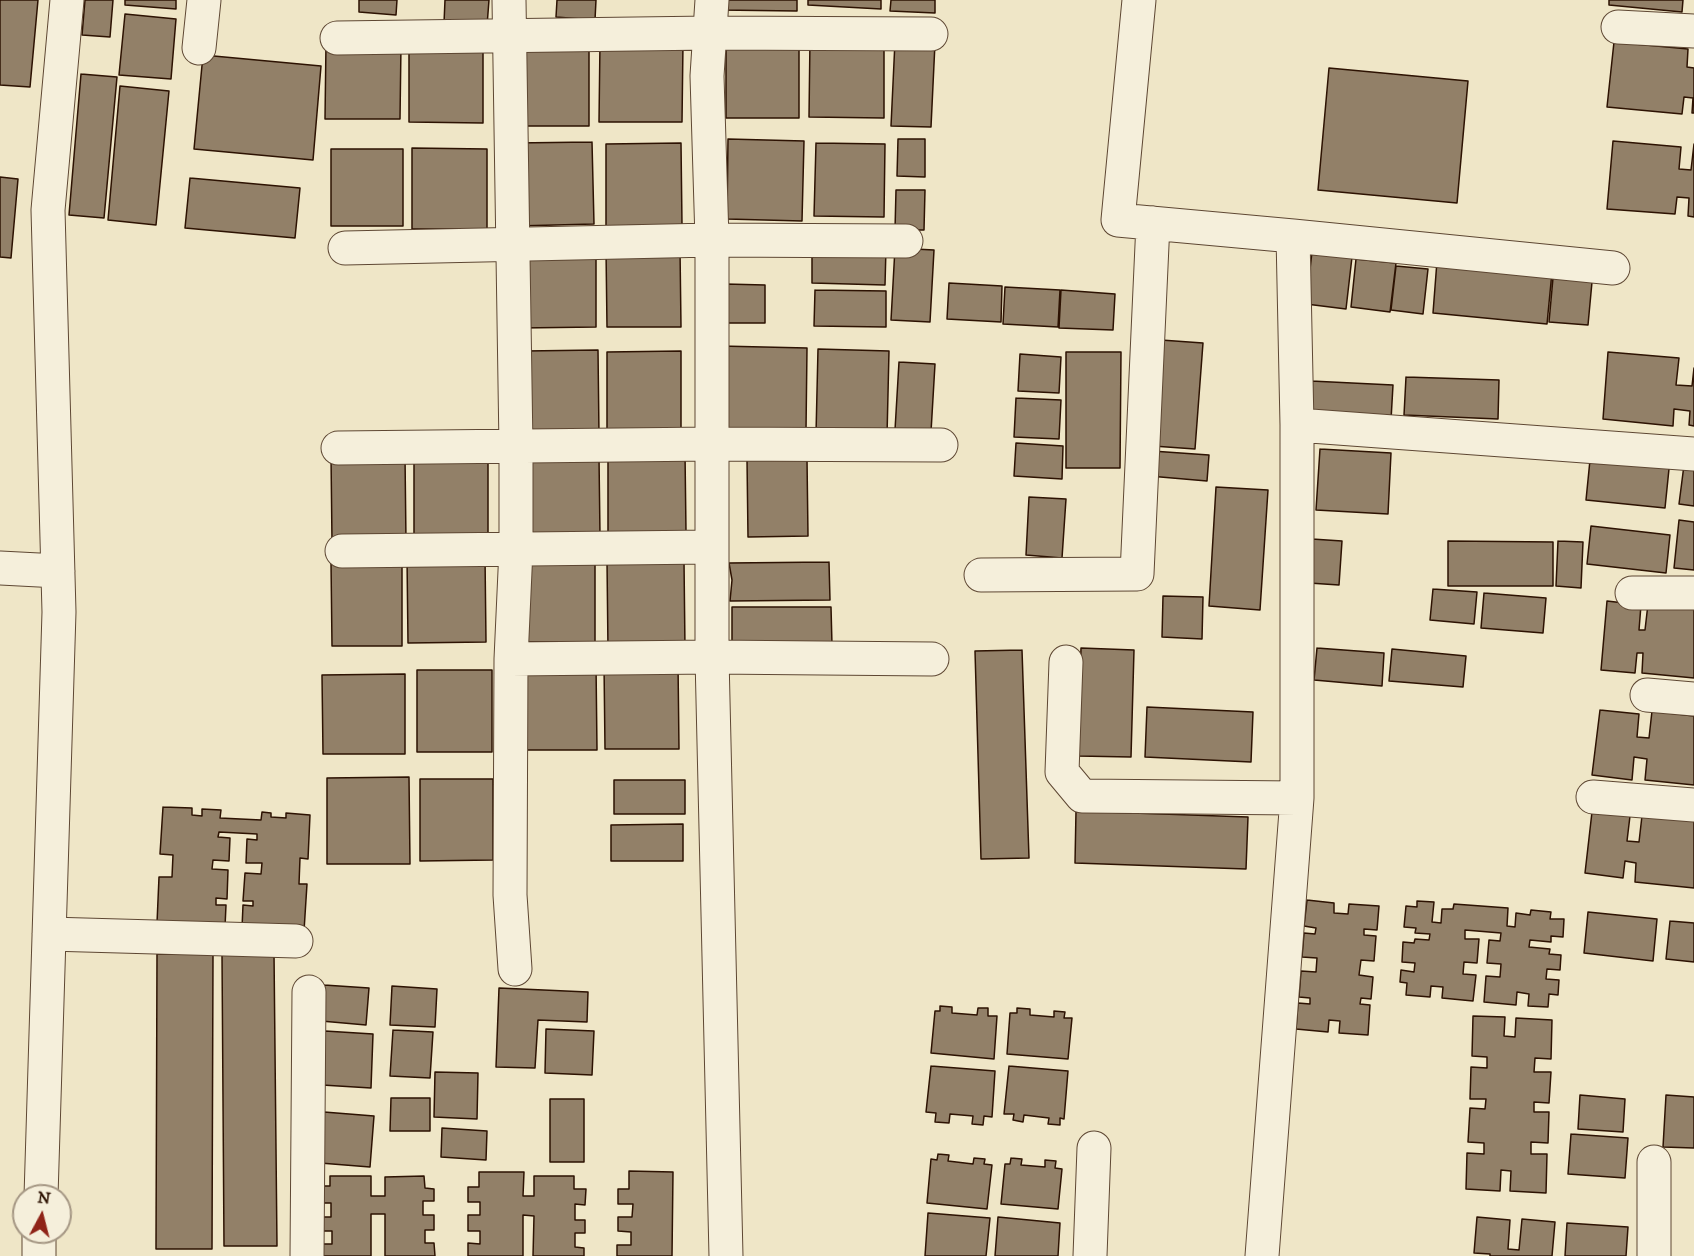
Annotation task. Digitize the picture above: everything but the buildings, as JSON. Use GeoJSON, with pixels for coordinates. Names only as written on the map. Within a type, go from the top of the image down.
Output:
{"type":"FeatureCollection","features":[{"type":"Feature","properties":{"kind":"street"},"geometry":{"type":"LineString","coordinates":[[41,1184],[59,612],[48,210],[67,0]]}},
{"type":"Feature","properties":{"kind":"street"},"geometry":{"type":"LineString","coordinates":[[199,48],[204,0]]}},
{"type":"Feature","properties":{"kind":"street"},"geometry":{"type":"LineString","coordinates":[[509,0],[516,447],[516,549],[511,659],[510,895],[516,969]]}},
{"type":"Feature","properties":{"kind":"street"},"geometry":{"type":"LineString","coordinates":[[712,0],[707,76],[712,240],[712,657],[726,1256]]}},
{"type":"Feature","properties":{"kind":"street"},"geometry":{"type":"LineString","coordinates":[[1139,0],[1118,220],[1613,268]]}},
{"type":"Feature","properties":{"kind":"street"},"geometry":{"type":"LineString","coordinates":[[1618,27],[1694,31]]}},
{"type":"Feature","properties":{"kind":"street"},"geometry":{"type":"LineString","coordinates":[[337,38],[710,33],[931,34]]}},
{"type":"Feature","properties":{"kind":"street"},"geometry":{"type":"LineString","coordinates":[[981,575],[1137,574],[1153,223]]}},
{"type":"Feature","properties":{"kind":"street"},"geometry":{"type":"LineString","coordinates":[[1262,1256],[1297,798],[1297,425],[1293,236]]}},
{"type":"Feature","properties":{"kind":"street"},"geometry":{"type":"LineString","coordinates":[[345,248],[712,240],[906,241]]}},
{"type":"Feature","properties":{"kind":"street"},"geometry":{"type":"LineString","coordinates":[[1297,425],[1694,454]]}},
{"type":"Feature","properties":{"kind":"street"},"geometry":{"type":"LineString","coordinates":[[338,448],[712,444],[940,445]]}},
{"type":"Feature","properties":{"kind":"street"},"geometry":{"type":"LineString","coordinates":[[342,551],[711,547]]}},
{"type":"Feature","properties":{"kind":"street"},"geometry":{"type":"LineString","coordinates":[[0,568],[58,571]]}},
{"type":"Feature","properties":{"kind":"street"},"geometry":{"type":"LineString","coordinates":[[1632,593],[1694,593]]}},
{"type":"Feature","properties":{"kind":"street"},"geometry":{"type":"LineString","coordinates":[[511,659],[712,657],[932,659]]}},
{"type":"Feature","properties":{"kind":"street"},"geometry":{"type":"LineString","coordinates":[[1066,662],[1062,772],[1082,796],[1297,798]]}},
{"type":"Feature","properties":{"kind":"street"},"geometry":{"type":"LineString","coordinates":[[1647,695],[1694,699]]}},
{"type":"Feature","properties":{"kind":"street"},"geometry":{"type":"LineString","coordinates":[[1593,797],[1694,805]]}},
{"type":"Feature","properties":{"kind":"street"},"geometry":{"type":"LineString","coordinates":[[49,934],[296,941]]}},
{"type":"Feature","properties":{"kind":"street"},"geometry":{"type":"LineString","coordinates":[[307,1256],[309,992]]}},
{"type":"Feature","properties":{"kind":"street"},"geometry":{"type":"LineString","coordinates":[[1090,1256],[1094,1148]]}},
{"type":"Feature","properties":{"kind":"street"},"geometry":{"type":"LineString","coordinates":[[1654,1162],[1654,1256]]}}]}
